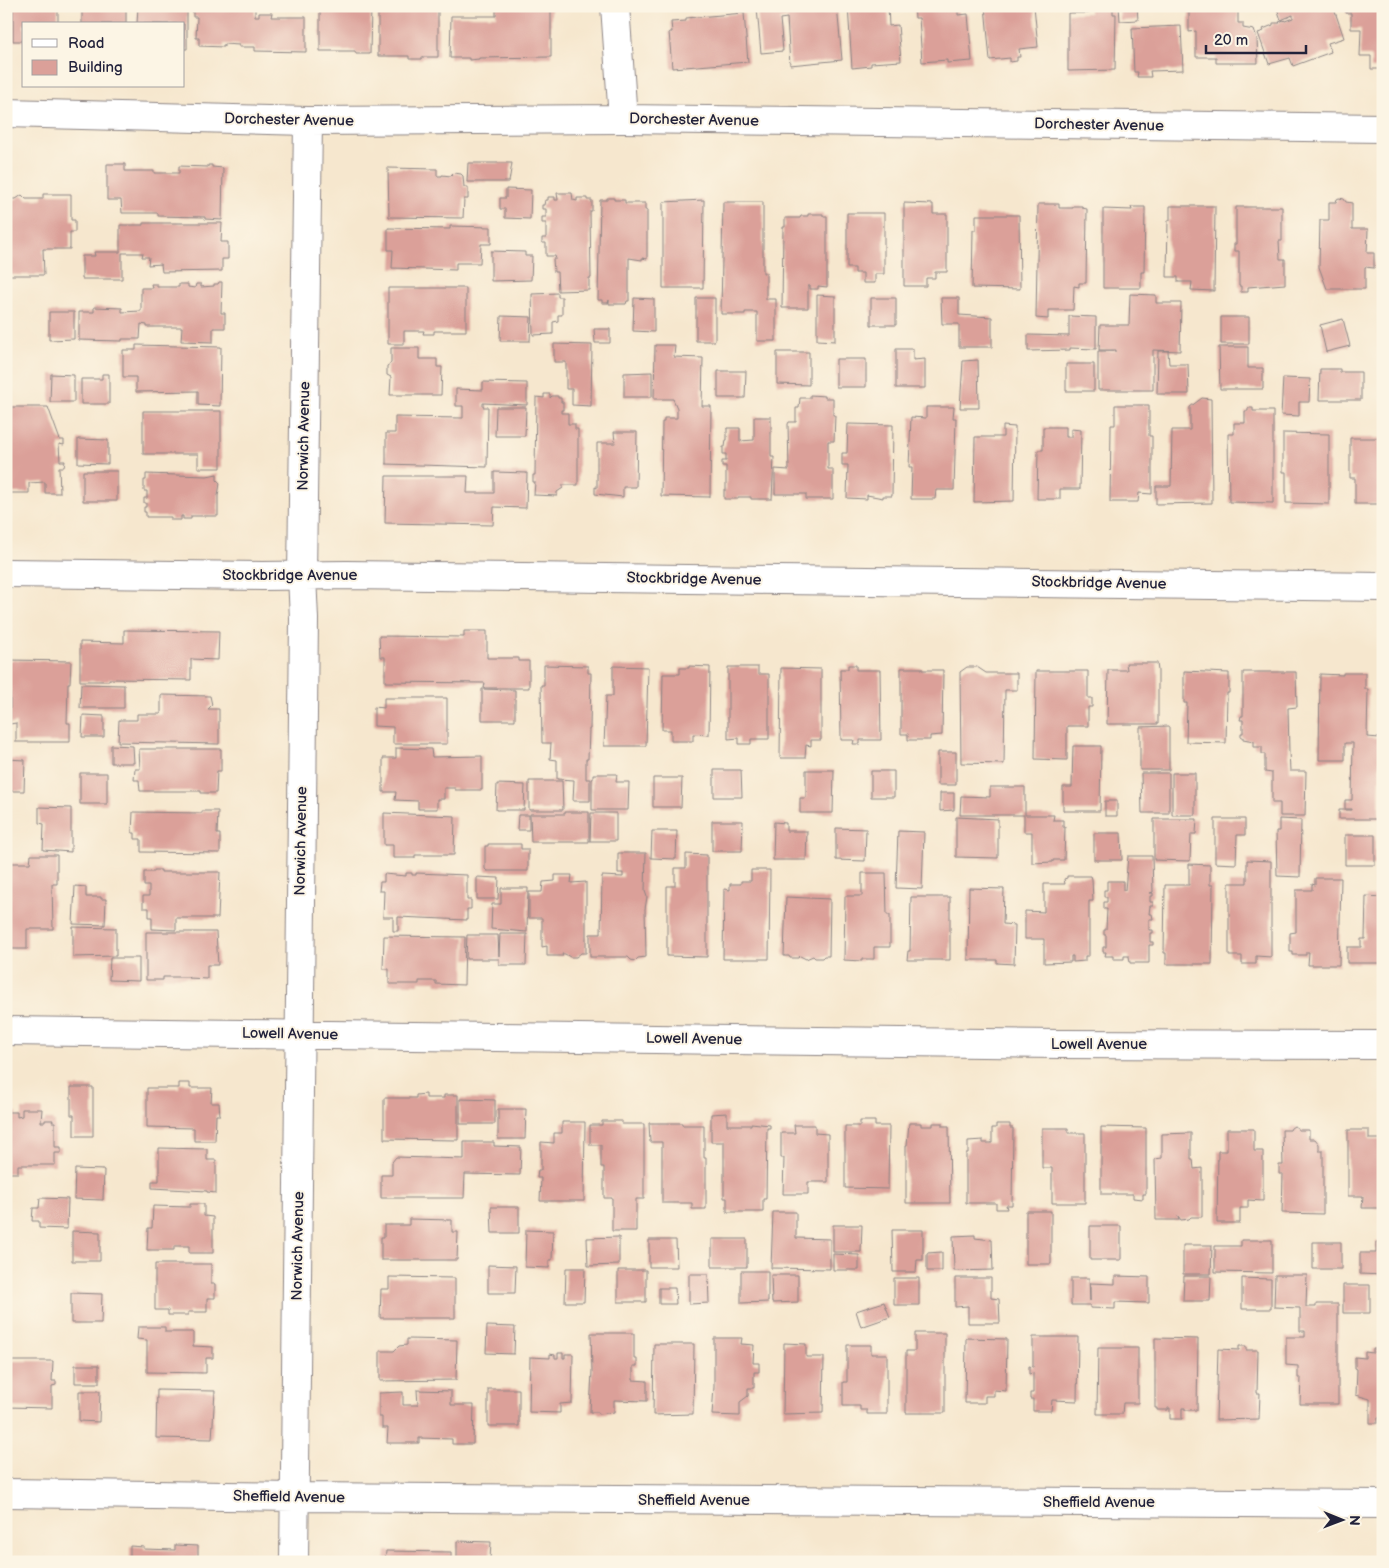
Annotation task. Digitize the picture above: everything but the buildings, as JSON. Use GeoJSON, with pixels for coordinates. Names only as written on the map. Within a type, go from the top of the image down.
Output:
{"type":"FeatureCollection","features":[{"type":"Feature","properties":{"kind":"street"},"geometry":{"type":"LineString","coordinates":[[615,6],[623,119]]}},
{"type":"Feature","properties":{"kind":"street","name":"Dorchester Avenue"},"geometry":{"type":"LineString","coordinates":[[6,114],[308,121],[623,119],[1383,128]]}},
{"type":"Feature","properties":{"kind":"street","name":"Norwich Avenue"},"geometry":{"type":"LineString","coordinates":[[294,1562],[304,628],[302,576],[308,121]]}},
{"type":"Feature","properties":{"kind":"street","name":"Stockbridge Avenue"},"geometry":{"type":"LineString","coordinates":[[6,573],[1383,587]]}},
{"type":"Feature","properties":{"kind":"street","name":"Lowell Avenue"},"geometry":{"type":"LineString","coordinates":[[6,1031],[1060,1044],[1383,1044]]}},
{"type":"Feature","properties":{"kind":"street","name":"Sheffield Avenue"},"geometry":{"type":"LineString","coordinates":[[6,1493],[294,1497],[1383,1504]]}}]}
